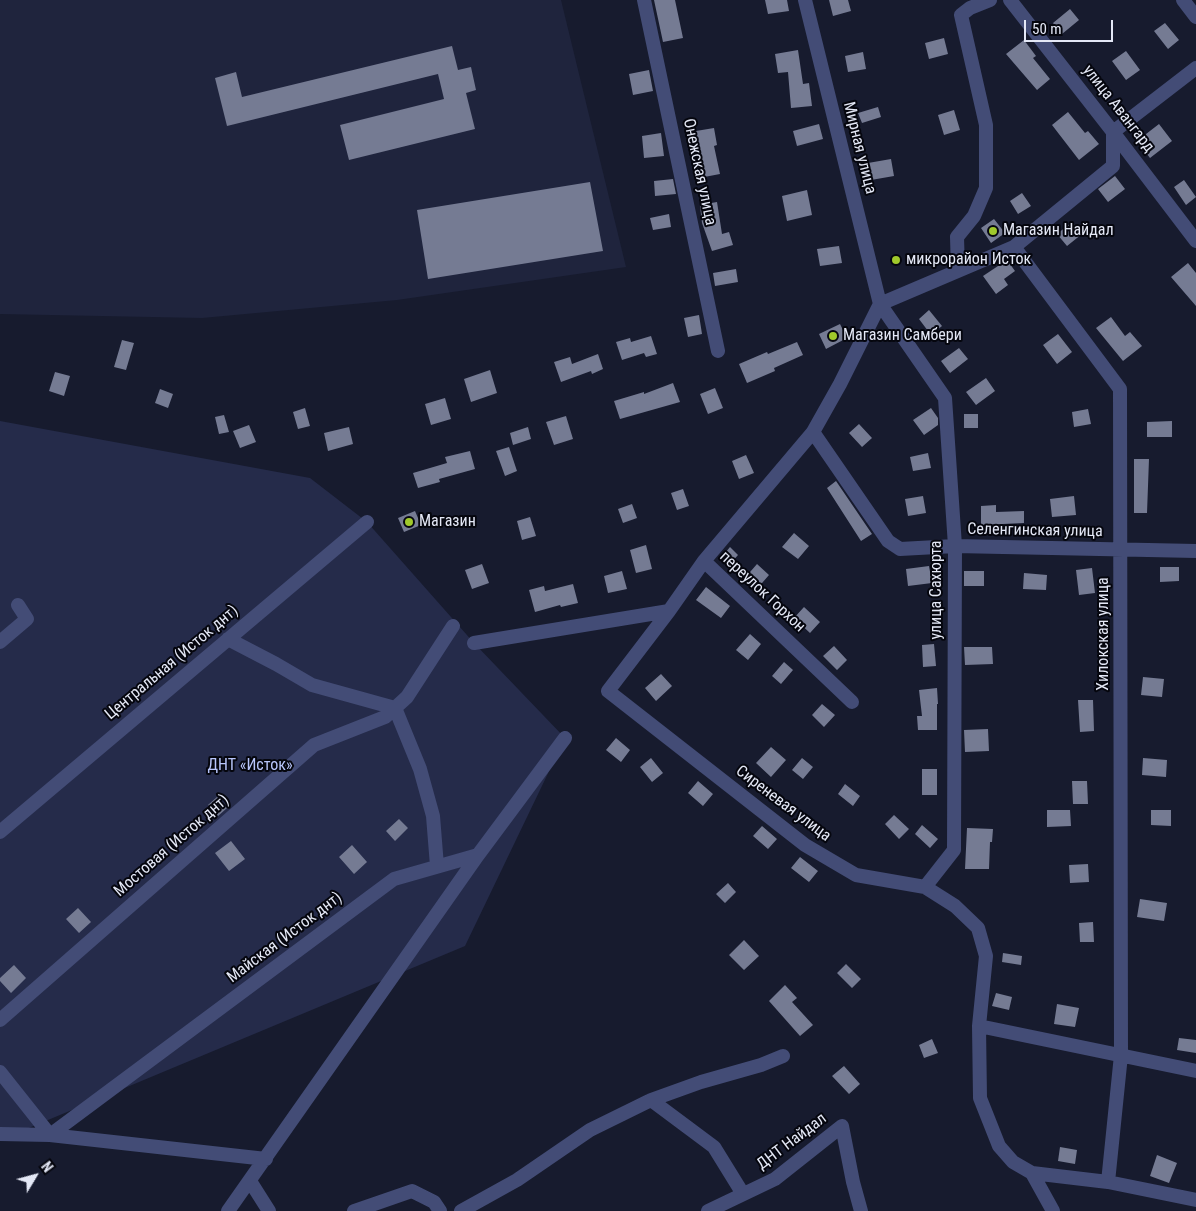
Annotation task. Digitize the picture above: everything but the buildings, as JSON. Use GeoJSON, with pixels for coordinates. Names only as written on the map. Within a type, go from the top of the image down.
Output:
{"type":"FeatureCollection","features":[{"type":"Feature","properties":{"kind":"street","name":"Онежская улица"},"geometry":{"type":"LineString","coordinates":[[644,0],[718,351]]}},
{"type":"Feature","properties":{"kind":"street","name":"Мирная улица"},"geometry":{"type":"LineString","coordinates":[[805,0],[880,304]]}},
{"type":"Feature","properties":{"kind":"street"},"geometry":{"type":"LineString","coordinates":[[958,270],[957,237],[974,216],[986,188],[986,125],[962,15],[970,8],[990,0]]}},
{"type":"Feature","properties":{"kind":"street","name":"улица Авангард"},"geometry":{"type":"LineString","coordinates":[[1010,0],[1196,241]]}},
{"type":"Feature","properties":{"kind":"street"},"geometry":{"type":"LineString","coordinates":[[1183,0],[1196,17]]}},
{"type":"Feature","properties":{"kind":"street"},"geometry":{"type":"LineString","coordinates":[[704,561],[813,432],[840,384],[880,304],[1014,247],[1113,166],[1113,132],[1196,68]]}},
{"type":"Feature","properties":{"kind":"street","name":"Хилокская улица"},"geometry":{"type":"LineString","coordinates":[[1014,247],[1120,389],[1121,1055],[1108,1182]]}},
{"type":"Feature","properties":{"kind":"street","name":"улица Сахюрта"},"geometry":{"type":"LineString","coordinates":[[880,304],[945,398],[955,546],[954,850],[925,887]]}},
{"type":"Feature","properties":{"kind":"street","name":"Селенгинская улица"},"geometry":{"type":"LineString","coordinates":[[813,432],[888,541],[900,549],[955,546],[1196,551]]}},
{"type":"Feature","properties":{"kind":"street","name":"Центральная (Исток днт)"},"geometry":{"type":"LineString","coordinates":[[0,832],[367,522]]}},
{"type":"Feature","properties":{"kind":"street","name":"переулок Горхон"},"geometry":{"type":"LineString","coordinates":[[608,691],[669,611],[704,561],[852,702]]}},
{"type":"Feature","properties":{"kind":"street"},"geometry":{"type":"LineString","coordinates":[[0,642],[28,619],[18,605]]}},
{"type":"Feature","properties":{"kind":"street"},"geometry":{"type":"LineString","coordinates":[[474,642],[669,611]]}},
{"type":"Feature","properties":{"kind":"street","name":"Мостовая (Исток днт)"},"geometry":{"type":"LineString","coordinates":[[0,1020],[314,745],[385,717],[407,697],[453,626]]}},
{"type":"Feature","properties":{"kind":"street"},"geometry":{"type":"LineString","coordinates":[[228,639],[312,685],[395,708],[420,769],[433,816],[437,866]]}},
{"type":"Feature","properties":{"kind":"street","name":"Сиреневая улица"},"geometry":{"type":"LineString","coordinates":[[608,691],[805,845],[856,875],[925,887],[954,906],[978,928],[986,956],[979,1026]]}},
{"type":"Feature","properties":{"kind":"street"},"geometry":{"type":"LineString","coordinates":[[228,1211],[478,855],[565,738]]}},
{"type":"Feature","properties":{"kind":"street","name":"Майская (Исток днт)"},"geometry":{"type":"LineString","coordinates":[[50,1136],[394,879],[478,855]]}},
{"type":"Feature","properties":{"kind":"street"},"geometry":{"type":"LineString","coordinates":[[1053,1211],[1032,1174],[1014,1162],[999,1146],[980,1098],[979,1026],[1196,1071]]}},
{"type":"Feature","properties":{"kind":"street"},"geometry":{"type":"LineString","coordinates":[[461,1211],[517,1180],[590,1130],[652,1100],[702,1082],[761,1066],[783,1056]]}},
{"type":"Feature","properties":{"kind":"street"},"geometry":{"type":"LineString","coordinates":[[0,1072],[50,1136]]}},
{"type":"Feature","properties":{"kind":"street"},"geometry":{"type":"LineString","coordinates":[[652,1100],[714,1147],[743,1194]]}},
{"type":"Feature","properties":{"kind":"street","name":"ДНТ Найдал"},"geometry":{"type":"LineString","coordinates":[[708,1211],[775,1180],[842,1126],[853,1182],[862,1211]]}},
{"type":"Feature","properties":{"kind":"street"},"geometry":{"type":"LineString","coordinates":[[0,1134],[50,1136],[266,1159]]}},
{"type":"Feature","properties":{"kind":"street"},"geometry":{"type":"LineString","coordinates":[[1032,1174],[1108,1182],[1196,1200]]}},
{"type":"Feature","properties":{"kind":"street"},"geometry":{"type":"LineString","coordinates":[[250,1181],[269,1211]]}},
{"type":"Feature","properties":{"kind":"street"},"geometry":{"type":"LineString","coordinates":[[354,1211],[412,1190],[434,1202],[440,1211]]}},
{"type":"Feature","properties":{"kind":"shaded area"},"geometry":{"type":"Polygon","coordinates":[[[0,0],[561,0],[626,267],[397,300],[202,318],[0,314],[0,0]]]}},
{"type":"Feature","properties":{"kind":"green space","name":"ДНТ «Исток»"},"geometry":{"type":"Polygon","coordinates":[[[0,421],[310,478],[367,522],[474,643],[565,738],[465,946],[0,1140],[0,421]]]}},
{"type":"Feature","properties":{"kind":"place","name":"Магазин Найдал"},"geometry":{"type":"Point","coordinates":[993,231]}},
{"type":"Feature","properties":{"kind":"place","name":"микрорайон Исток"},"geometry":{"type":"Point","coordinates":[896,260]}},
{"type":"Feature","properties":{"kind":"place","name":"Магазин Самбери"},"geometry":{"type":"Point","coordinates":[833,336]}},
{"type":"Feature","properties":{"kind":"place","name":"Магазин"},"geometry":{"type":"Point","coordinates":[409,522]}}]}
